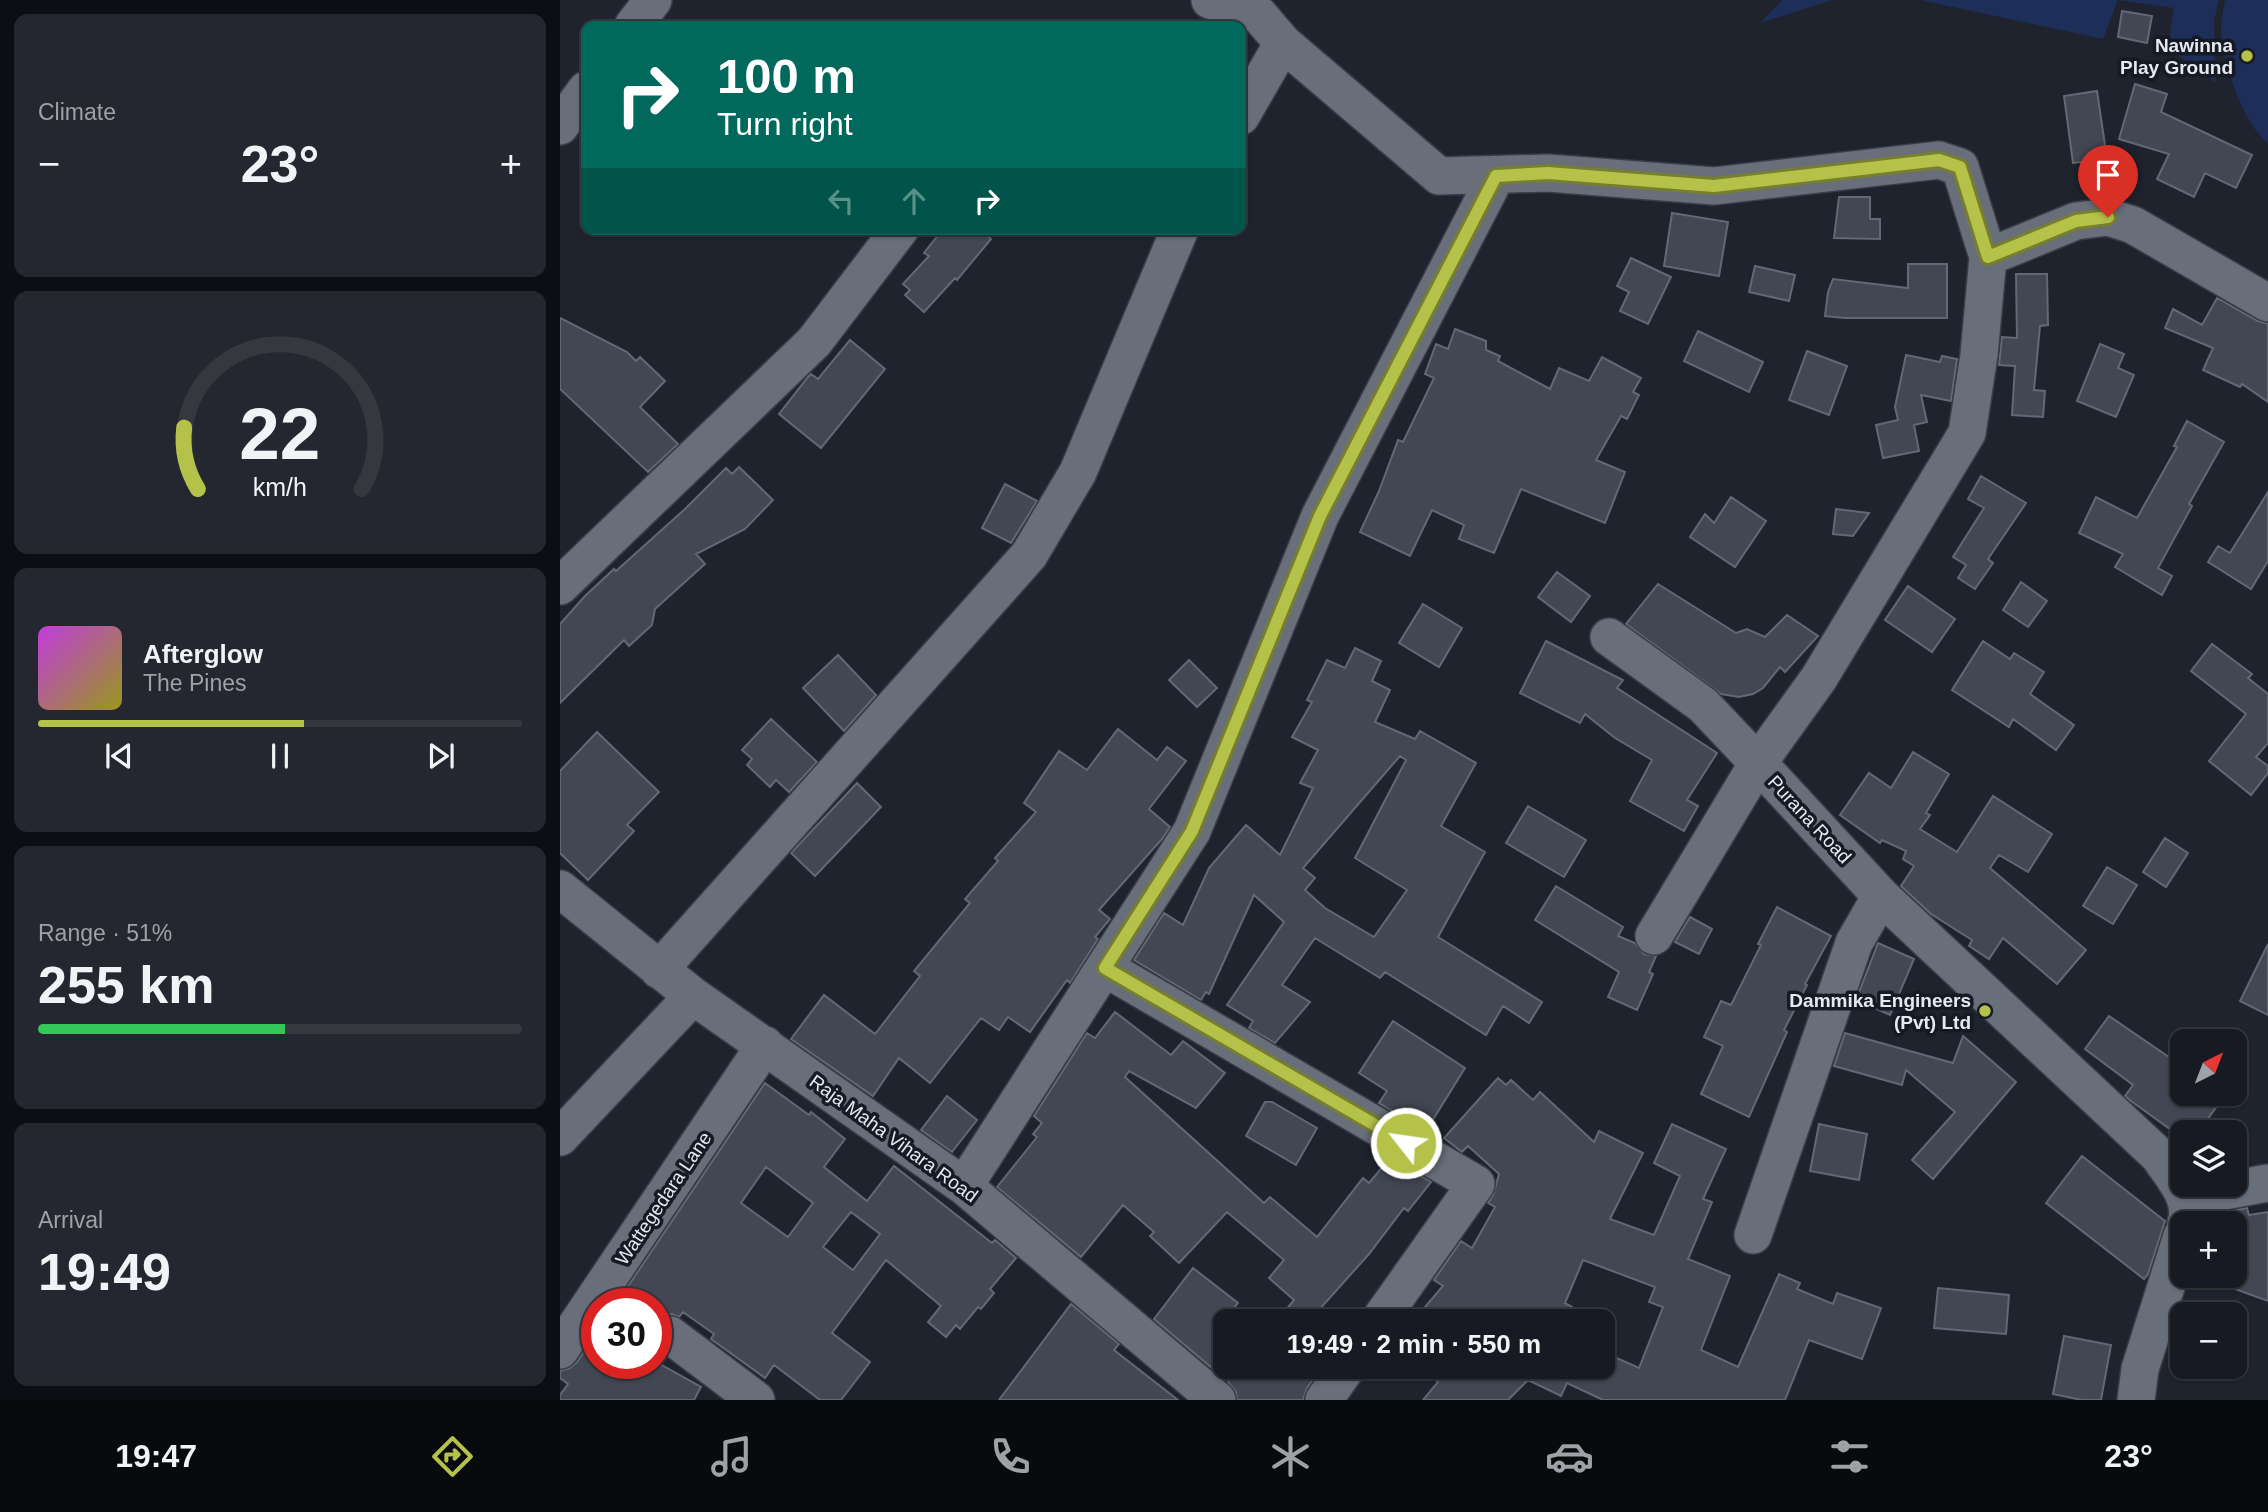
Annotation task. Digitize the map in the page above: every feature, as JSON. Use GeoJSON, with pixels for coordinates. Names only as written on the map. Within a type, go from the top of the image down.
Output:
{"type":"FeatureCollection","features":[{"type":"Feature","properties":{"kind":"street"},"geometry":{"type":"LineString","coordinates":[[638,21],[653,0]]}},
{"type":"Feature","properties":{"kind":"street"},"geometry":{"type":"LineString","coordinates":[[1210,0],[1259,15],[1283,43],[1439,176],[1548,173],[1714,186],[1939,160],[1960,167],[1988,257],[2076,221],[2108,217],[2133,225],[2268,303]]}},
{"type":"Feature","properties":{"kind":"street"},"geometry":{"type":"LineString","coordinates":[[1246,107],[1283,43]]}},
{"type":"Feature","properties":{"kind":"street"},"geometry":{"type":"LineString","coordinates":[[560,126],[581,97]]}},
{"type":"Feature","properties":{"kind":"street"},"geometry":{"type":"LineString","coordinates":[[964,1186],[1192,831],[1320,516],[1496,176]]}},
{"type":"Feature","properties":{"kind":"street"},"geometry":{"type":"LineString","coordinates":[[560,586],[814,342],[895,235]]}},
{"type":"Feature","properties":{"kind":"street"},"geometry":{"type":"LineString","coordinates":[[659,971],[1029,555],[1078,472],[1177,235]]}},
{"type":"Feature","properties":{"kind":"street","name":"Purana Road"},"geometry":{"type":"LineString","coordinates":[[1988,257],[1979,355],[1967,433],[1819,678],[1758,763],[1881,896],[2159,1156],[2187,1210]]}},
{"type":"Feature","properties":{"kind":"street"},"geometry":{"type":"LineString","coordinates":[[1609,637],[1703,705],[1758,763],[1654,936]]}},
{"type":"Feature","properties":{"kind":"street","name":"Raja Maha Vihara Road"},"geometry":{"type":"LineString","coordinates":[[560,889],[693,996],[964,1186],[1217,1400]]}},
{"type":"Feature","properties":{"kind":"street"},"geometry":{"type":"LineString","coordinates":[[1753,1234],[1854,943],[1881,896]]}},
{"type":"Feature","properties":{"kind":"street"},"geometry":{"type":"LineString","coordinates":[[1105,968],[1476,1184],[1387,1309]]}},
{"type":"Feature","properties":{"kind":"street"},"geometry":{"type":"LineString","coordinates":[[560,1137],[693,996]]}},
{"type":"Feature","properties":{"kind":"street","name":"Wattegedara Lane"},"geometry":{"type":"LineString","coordinates":[[560,1350],[765,1045]]}},
{"type":"Feature","properties":{"kind":"street"},"geometry":{"type":"LineString","coordinates":[[2187,1210],[2268,1183]]}},
{"type":"Feature","properties":{"kind":"street"},"geometry":{"type":"LineString","coordinates":[[2136,1400],[2140,1369],[2170,1274]]}},
{"type":"Feature","properties":{"kind":"street"},"geometry":{"type":"LineString","coordinates":[[672,1337],[756,1400]]}},
{"type":"Feature","properties":{"kind":"street"},"geometry":{"type":"LineString","coordinates":[[1324,1400],[1339,1379]]}},
{"type":"Feature","properties":{"kind":"shaded area"},"geometry":{"type":"Polygon","coordinates":[[[1782,0],[1832,0],[1760,23],[1782,0]]]}},
{"type":"Feature","properties":{"kind":"shaded area"},"geometry":{"type":"Polygon","coordinates":[[[1920,0],[2118,0],[2103,39],[1920,0]]]}},
{"type":"Feature","properties":{"kind":"shaded area"},"geometry":{"type":"Polygon","coordinates":[[[2118,0],[2219,0],[2214,20],[2216,83],[2168,48],[2174,8],[2118,0]]]}},
{"type":"Feature","properties":{"kind":"shaded area","name":"Nawinna Play Ground"},"geometry":{"type":"Polygon","coordinates":[[[2225,0],[2268,0],[2268,144],[2250,121],[2229,74],[2221,28],[2225,0]]]}},
{"type":"Feature","properties":{"kind":"building"},"geometry":{"type":"Polygon","coordinates":[[[2122,11],[2152,16],[2147,43],[2118,37],[2122,11]]]}},
{"type":"Feature","properties":{"kind":"building"},"geometry":{"type":"Polygon","coordinates":[[[2135,84],[2167,94],[2161,112],[2252,155],[2236,188],[2205,173],[2194,197],[2157,179],[2169,154],[2119,139],[2135,84]]]}},
{"type":"Feature","properties":{"kind":"building"},"geometry":{"type":"Polygon","coordinates":[[[2097,91],[2107,159],[2073,163],[2064,96],[2097,91]]]}},
{"type":"Feature","properties":{"kind":"building"},"geometry":{"type":"Polygon","coordinates":[[[1839,197],[1870,197],[1870,219],[1880,219],[1880,239],[1834,238],[1839,197]]]}},
{"type":"Feature","properties":{"kind":"building"},"geometry":{"type":"Polygon","coordinates":[[[1672,213],[1728,222],[1719,276],[1664,266],[1672,213]]]}},
{"type":"Feature","properties":{"kind":"building"},"geometry":{"type":"Polygon","coordinates":[[[938,235],[987,235],[991,239],[957,280],[955,278],[924,312],[905,295],[910,290],[903,284],[929,256],[924,253],[938,235]]]}},
{"type":"Feature","properties":{"kind":"building"},"geometry":{"type":"Polygon","coordinates":[[[1631,258],[1671,277],[1648,324],[1620,311],[1629,292],[1617,286],[1631,258]]]}},
{"type":"Feature","properties":{"kind":"building"},"geometry":{"type":"Polygon","coordinates":[[[1908,264],[1947,264],[1947,318],[1825,316],[1828,292],[1833,279],[1908,288],[1908,264]]]}},
{"type":"Feature","properties":{"kind":"building"},"geometry":{"type":"Polygon","coordinates":[[[1755,266],[1795,275],[1789,301],[1749,292],[1755,266]]]}},
{"type":"Feature","properties":{"kind":"building"},"geometry":{"type":"Polygon","coordinates":[[[2016,274],[2047,274],[2048,325],[2040,326],[2034,390],[2045,391],[2043,417],[2012,415],[2015,366],[1999,365],[2002,337],[2017,338],[2016,274]]]}},
{"type":"Feature","properties":{"kind":"building"},"geometry":{"type":"Polygon","coordinates":[[[2217,298],[2268,324],[2268,402],[2242,384],[2240,387],[2203,370],[2213,348],[2165,328],[2173,309],[2202,325],[2217,298]]]}},
{"type":"Feature","properties":{"kind":"building"},"geometry":{"type":"Polygon","coordinates":[[[560,318],[627,352],[636,361],[640,357],[665,381],[640,407],[678,444],[648,472],[560,389],[560,318]]]}},
{"type":"Feature","properties":{"kind":"building"},"geometry":{"type":"Polygon","coordinates":[[[1455,329],[1486,341],[1486,350],[1500,356],[1498,361],[1550,389],[1559,368],[1589,381],[1602,357],[1641,378],[1633,392],[1639,395],[1627,419],[1621,416],[1596,460],[1625,472],[1605,523],[1521,489],[1494,553],[1459,539],[1464,525],[1432,510],[1410,556],[1360,532],[1398,440],[1403,442],[1434,378],[1425,374],[1436,344],[1448,349],[1455,329]]]}},
{"type":"Feature","properties":{"kind":"building"},"geometry":{"type":"Polygon","coordinates":[[[1698,331],[1763,362],[1749,392],[1684,361],[1698,331]]]}},
{"type":"Feature","properties":{"kind":"building"},"geometry":{"type":"Polygon","coordinates":[[[850,340],[885,369],[821,448],[779,414],[808,377],[811,374],[818,379],[850,340]]]}},
{"type":"Feature","properties":{"kind":"building"},"geometry":{"type":"Polygon","coordinates":[[[2100,344],[2124,354],[2118,368],[2134,375],[2116,417],[2077,401],[2100,344]]]}},
{"type":"Feature","properties":{"kind":"building"},"geometry":{"type":"Polygon","coordinates":[[[1807,351],[1847,366],[1829,415],[1789,400],[1807,351]]]}},
{"type":"Feature","properties":{"kind":"building"},"geometry":{"type":"Polygon","coordinates":[[[1906,355],[1940,362],[1942,356],[1957,359],[1951,401],[1921,395],[1927,422],[1914,425],[1919,451],[1883,458],[1876,425],[1898,420],[1895,407],[1906,355]]]}},
{"type":"Feature","properties":{"kind":"building"},"geometry":{"type":"Polygon","coordinates":[[[2187,421],[2224,442],[2189,504],[2192,506],[2158,568],[2172,576],[2162,595],[2115,567],[2123,554],[2079,533],[2096,497],[2137,518],[2177,447],[2174,446],[2187,421]]]}},
{"type":"Feature","properties":{"kind":"building"},"geometry":{"type":"Polygon","coordinates":[[[739,467],[773,500],[745,529],[696,554],[705,564],[655,609],[652,625],[629,646],[624,640],[560,703],[560,624],[585,596],[685,509],[726,468],[732,474],[739,467]]]}},
{"type":"Feature","properties":{"kind":"building"},"geometry":{"type":"Polygon","coordinates":[[[1981,476],[2026,503],[1988,559],[1993,563],[1975,589],[1958,578],[1966,565],[1953,557],[1984,508],[1968,499],[1981,476]]]}},
{"type":"Feature","properties":{"kind":"building"},"geometry":{"type":"Polygon","coordinates":[[[1005,484],[1037,501],[1011,543],[982,528],[1005,484]]]}},
{"type":"Feature","properties":{"kind":"building"},"geometry":{"type":"Polygon","coordinates":[[[2268,492],[2268,561],[2251,589],[2208,562],[2218,546],[2230,553],[2268,492]]]}},
{"type":"Feature","properties":{"kind":"building"},"geometry":{"type":"Polygon","coordinates":[[[1731,497],[1766,521],[1735,567],[1690,537],[1705,514],[1714,523],[1731,497]]]}},
{"type":"Feature","properties":{"kind":"building"},"geometry":{"type":"Polygon","coordinates":[[[1836,509],[1869,513],[1853,536],[1833,534],[1836,509]]]}},
{"type":"Feature","properties":{"kind":"building"},"geometry":{"type":"Polygon","coordinates":[[[1557,572],[1590,596],[1571,622],[1538,597],[1557,572]]]}},
{"type":"Feature","properties":{"kind":"building"},"geometry":{"type":"Polygon","coordinates":[[[2021,582],[2047,601],[2028,627],[2003,610],[2021,582]]]}},
{"type":"Feature","properties":{"kind":"building"},"geometry":{"type":"Polygon","coordinates":[[[1658,584],[1736,633],[1747,629],[1765,637],[1787,615],[1818,636],[1785,672],[1780,667],[1763,688],[1753,694],[1739,697],[1721,694],[1626,624],[1658,584]]]}},
{"type":"Feature","properties":{"kind":"building"},"geometry":{"type":"Polygon","coordinates":[[[1908,586],[1955,619],[1932,652],[1885,620],[1908,586]]]}},
{"type":"Feature","properties":{"kind":"building"},"geometry":{"type":"Polygon","coordinates":[[[1423,604],[1462,628],[1439,667],[1399,643],[1423,604]]]}},
{"type":"Feature","properties":{"kind":"building"},"geometry":{"type":"Polygon","coordinates":[[[1546,641],[1623,680],[1617,688],[1717,753],[1687,800],[1698,806],[1684,831],[1630,801],[1652,760],[1615,738],[1585,714],[1580,723],[1520,693],[1546,641]]]}},
{"type":"Feature","properties":{"kind":"building"},"geometry":{"type":"Polygon","coordinates":[[[1983,641],[2010,659],[2014,653],[2044,672],[2030,694],[2074,725],[2056,750],[2013,719],[2009,727],[1952,690],[1983,641]]]}},
{"type":"Feature","properties":{"kind":"building"},"geometry":{"type":"Polygon","coordinates":[[[2212,644],[2252,674],[2248,678],[2268,694],[2268,743],[2256,757],[2268,766],[2268,773],[2251,795],[2209,761],[2246,714],[2191,671],[2212,644]]]}},
{"type":"Feature","properties":{"kind":"building"},"geometry":{"type":"Polygon","coordinates":[[[1355,648],[1381,661],[1372,681],[1390,690],[1375,722],[1415,739],[1420,731],[1476,763],[1441,826],[1485,852],[1438,937],[1542,1002],[1529,1023],[1503,1006],[1486,1035],[1385,972],[1380,978],[1315,938],[1282,985],[1310,1002],[1275,1043],[1249,1028],[1253,1021],[1227,1005],[1284,922],[1254,895],[1209,994],[1206,992],[1201,1000],[1134,960],[1164,913],[1183,925],[1209,868],[1246,825],[1280,855],[1313,788],[1300,783],[1318,750],[1292,737],[1312,702],[1307,700],[1327,660],[1345,668],[1355,648]],[[1400,756],[1303,868],[1315,878],[1305,890],[1325,908],[1374,937],[1407,890],[1355,858],[1406,760],[1400,756]]]}},
{"type":"Feature","properties":{"kind":"building"},"geometry":{"type":"Polygon","coordinates":[[[838,655],[876,695],[844,731],[803,688],[838,655]]]}},
{"type":"Feature","properties":{"kind":"building"},"geometry":{"type":"Polygon","coordinates":[[[1189,660],[1217,688],[1197,707],[1169,680],[1189,660]]]}},
{"type":"Feature","properties":{"kind":"building"},"geometry":{"type":"Polygon","coordinates":[[[771,719],[817,762],[789,792],[776,780],[770,787],[747,765],[752,759],[742,750],[771,719]]]}},
{"type":"Feature","properties":{"kind":"building"},"geometry":{"type":"Polygon","coordinates":[[[1118,729],[1157,760],[1167,747],[1186,761],[1149,809],[1170,827],[1099,910],[1110,919],[1095,937],[1098,939],[1070,983],[1067,980],[1030,1032],[1008,1017],[999,1030],[981,1018],[930,1083],[899,1058],[873,1096],[791,1039],[824,995],[875,1034],[920,976],[914,971],[970,903],[965,899],[998,861],[995,858],[1036,812],[1024,803],[1059,751],[1087,770],[1118,729]]]}},
{"type":"Feature","properties":{"kind":"building"},"geometry":{"type":"Polygon","coordinates":[[[597,732],[659,792],[627,825],[634,831],[588,880],[560,853],[560,771],[597,732]]]}},
{"type":"Feature","properties":{"kind":"building"},"geometry":{"type":"Polygon","coordinates":[[[1913,752],[1949,774],[1926,813],[1930,815],[1920,829],[1957,852],[1993,796],[2052,834],[2028,872],[1999,855],[1990,868],[2086,950],[2057,984],[2003,938],[1989,959],[1969,946],[1972,940],[1931,914],[1901,886],[1914,866],[1903,859],[1906,851],[1882,840],[1880,843],[1840,815],[1869,773],[1891,788],[1913,752]]]}},
{"type":"Feature","properties":{"kind":"building"},"geometry":{"type":"Polygon","coordinates":[[[857,783],[881,807],[815,876],[791,853],[857,783]]]}},
{"type":"Feature","properties":{"kind":"building"},"geometry":{"type":"Polygon","coordinates":[[[1528,806],[1586,840],[1564,877],[1506,843],[1528,806]]]}},
{"type":"Feature","properties":{"kind":"building"},"geometry":{"type":"Polygon","coordinates":[[[2165,838],[2188,853],[2166,887],[2143,872],[2165,838]]]}},
{"type":"Feature","properties":{"kind":"building"},"geometry":{"type":"Polygon","coordinates":[[[2107,867],[2137,885],[2113,924],[2083,906],[2107,867]]]}},
{"type":"Feature","properties":{"kind":"building"},"geometry":{"type":"Polygon","coordinates":[[[1556,886],[1623,927],[1618,936],[1635,943],[1644,954],[1656,956],[1649,972],[1653,974],[1637,1010],[1608,997],[1619,972],[1535,920],[1556,886]]]}},
{"type":"Feature","properties":{"kind":"building"},"geometry":{"type":"Polygon","coordinates":[[[1777,907],[1831,936],[1784,1030],[1787,1032],[1749,1117],[1701,1094],[1723,1046],[1704,1037],[1721,1001],[1731,1005],[1777,907]]]}},
{"type":"Feature","properties":{"kind":"building"},"geometry":{"type":"Polygon","coordinates":[[[1690,917],[1712,929],[1699,954],[1675,942],[1690,917]]]}},
{"type":"Feature","properties":{"kind":"building"},"geometry":{"type":"Polygon","coordinates":[[[1878,943],[1914,959],[1890,1015],[1856,1000],[1878,943]]]}},
{"type":"Feature","properties":{"kind":"building"},"geometry":{"type":"Polygon","coordinates":[[[2268,944],[2268,1015],[2240,1001],[2268,944]]]}},
{"type":"Feature","properties":{"kind":"building"},"geometry":{"type":"Polygon","coordinates":[[[1115,1012],[1171,1055],[1183,1041],[1225,1073],[1196,1108],[1129,1071],[1125,1077],[1264,1203],[1270,1197],[1317,1237],[1363,1178],[1369,1183],[1390,1158],[1431,1182],[1408,1211],[1404,1208],[1369,1254],[1320,1309],[1287,1309],[1294,1300],[1269,1278],[1284,1260],[1227,1212],[1179,1263],[1150,1236],[1154,1232],[1123,1205],[1081,1257],[997,1187],[1037,1137],[1033,1134],[1042,1123],[1034,1116],[1087,1033],[1095,1038],[1115,1012]]]}},
{"type":"Feature","properties":{"kind":"building"},"geometry":{"type":"Polygon","coordinates":[[[2109,1016],[2170,1058],[2170,1106],[2217,1106],[2207,1120],[2170,1120],[2170,1129],[2125,1096],[2133,1085],[2085,1049],[2109,1016]]]}},
{"type":"Feature","properties":{"kind":"building"},"geometry":{"type":"Polygon","coordinates":[[[1393,1021],[1465,1068],[1426,1131],[1379,1103],[1387,1091],[1359,1073],[1393,1021]]]}},
{"type":"Feature","properties":{"kind":"building"},"geometry":{"type":"Polygon","coordinates":[[[1845,1033],[1953,1063],[1963,1036],[2016,1082],[1933,1179],[1912,1160],[1955,1112],[1906,1070],[1902,1085],[1834,1066],[1845,1033]]]}},
{"type":"Feature","properties":{"kind":"building"},"geometry":{"type":"Polygon","coordinates":[[[1498,1078],[1506,1085],[1511,1080],[1533,1100],[1540,1092],[1594,1142],[1599,1131],[1643,1153],[1610,1219],[1654,1235],[1680,1176],[1654,1163],[1672,1124],[1726,1149],[1703,1199],[1712,1202],[1688,1259],[1730,1276],[1701,1350],[1738,1367],[1779,1274],[1800,1283],[1797,1289],[1833,1304],[1837,1293],[1881,1308],[1862,1359],[1809,1340],[1785,1400],[1603,1400],[1567,1383],[1561,1396],[1528,1380],[1508,1400],[1423,1400],[1438,1382],[1434,1379],[1615,1379],[1615,1357],[1639,1368],[1663,1307],[1649,1302],[1655,1287],[1583,1260],[1565,1303],[1572,1307],[1571,1309],[1423,1309],[1443,1286],[1434,1280],[1461,1241],[1472,1248],[1495,1207],[1488,1203],[1499,1174],[1468,1146],[1462,1152],[1444,1138],[1498,1078]]]}},
{"type":"Feature","properties":{"kind":"building"},"geometry":{"type":"Polygon","coordinates":[[[765,1083],[809,1115],[811,1112],[845,1139],[824,1167],[867,1201],[894,1166],[992,1243],[995,1240],[1016,1258],[990,1289],[994,1293],[981,1309],[978,1307],[960,1329],[956,1325],[946,1337],[928,1322],[941,1306],[886,1260],[832,1333],[870,1362],[841,1400],[820,1400],[774,1365],[765,1378],[711,1339],[714,1334],[683,1312],[679,1317],[672,1314],[672,1288],[627,1288],[765,1083]],[[766,1167],[741,1203],[788,1237],[813,1203],[766,1167]],[[851,1212],[823,1247],[853,1270],[880,1234],[851,1212]]]}},
{"type":"Feature","properties":{"kind":"building"},"geometry":{"type":"Polygon","coordinates":[[[947,1096],[977,1120],[952,1152],[921,1130],[947,1096]]]}},
{"type":"Feature","properties":{"kind":"building"},"geometry":{"type":"Polygon","coordinates":[[[1265,1102],[1272,1102],[1317,1128],[1296,1165],[1246,1136],[1265,1102]]]}},
{"type":"Feature","properties":{"kind":"building"},"geometry":{"type":"Polygon","coordinates":[[[1819,1124],[1867,1134],[1859,1180],[1810,1171],[1819,1124]]]}},
{"type":"Feature","properties":{"kind":"building"},"geometry":{"type":"Polygon","coordinates":[[[2082,1156],[2165,1221],[2144,1279],[2046,1203],[2082,1156]]]}},
{"type":"Feature","properties":{"kind":"building"},"geometry":{"type":"Polygon","coordinates":[[[2247,1208],[2249,1215],[2268,1212],[2268,1301],[2235,1289],[2247,1288],[2247,1211],[2232,1211],[2247,1208]]]}},
{"type":"Feature","properties":{"kind":"building"},"geometry":{"type":"Polygon","coordinates":[[[1193,1268],[1238,1303],[1233,1309],[1213,1309],[1213,1369],[1154,1319],[1193,1268]]]}},
{"type":"Feature","properties":{"kind":"building"},"geometry":{"type":"Polygon","coordinates":[[[1938,1288],[2009,1295],[2006,1334],[1934,1328],[1938,1288]]]}},
{"type":"Feature","properties":{"kind":"building"},"geometry":{"type":"Polygon","coordinates":[[[1071,1304],[1119,1344],[1114,1350],[1178,1400],[999,1400],[1071,1304]]]}},
{"type":"Feature","properties":{"kind":"building"},"geometry":{"type":"Polygon","coordinates":[[[2064,1336],[2111,1345],[2101,1400],[2082,1400],[2053,1394],[2064,1336]]]}},
{"type":"Feature","properties":{"kind":"building"},"geometry":{"type":"Polygon","coordinates":[[[581,1356],[581,1379],[672,1379],[672,1371],[701,1387],[694,1400],[560,1400],[560,1395],[568,1384],[560,1378],[560,1371],[577,1362],[581,1356]]]}},
{"type":"Feature","properties":{"kind":"building"},"geometry":{"type":"Polygon","coordinates":[[[1231,1379],[1313,1379],[1303,1400],[1237,1400],[1236,1392],[1228,1382],[1231,1379]]]}},
{"type":"Feature","properties":{"kind":"place","name":"Nawinna Play Ground"},"geometry":{"type":"Point","coordinates":[2247,56]}},
{"type":"Feature","properties":{"kind":"place","name":"Dammika Engineers (Pvt) Ltd"},"geometry":{"type":"Point","coordinates":[1985,1011]}},
{"type":"Feature","properties":{"kind":"route"},"geometry":{"type":"LineString","coordinates":[[1406,1143],[1105,968],[1192,831],[1320,516],[1496,176],[1548,173],[1714,186],[1939,160],[1960,167],[1988,257],[2076,221],[2108,217]]}}]}
